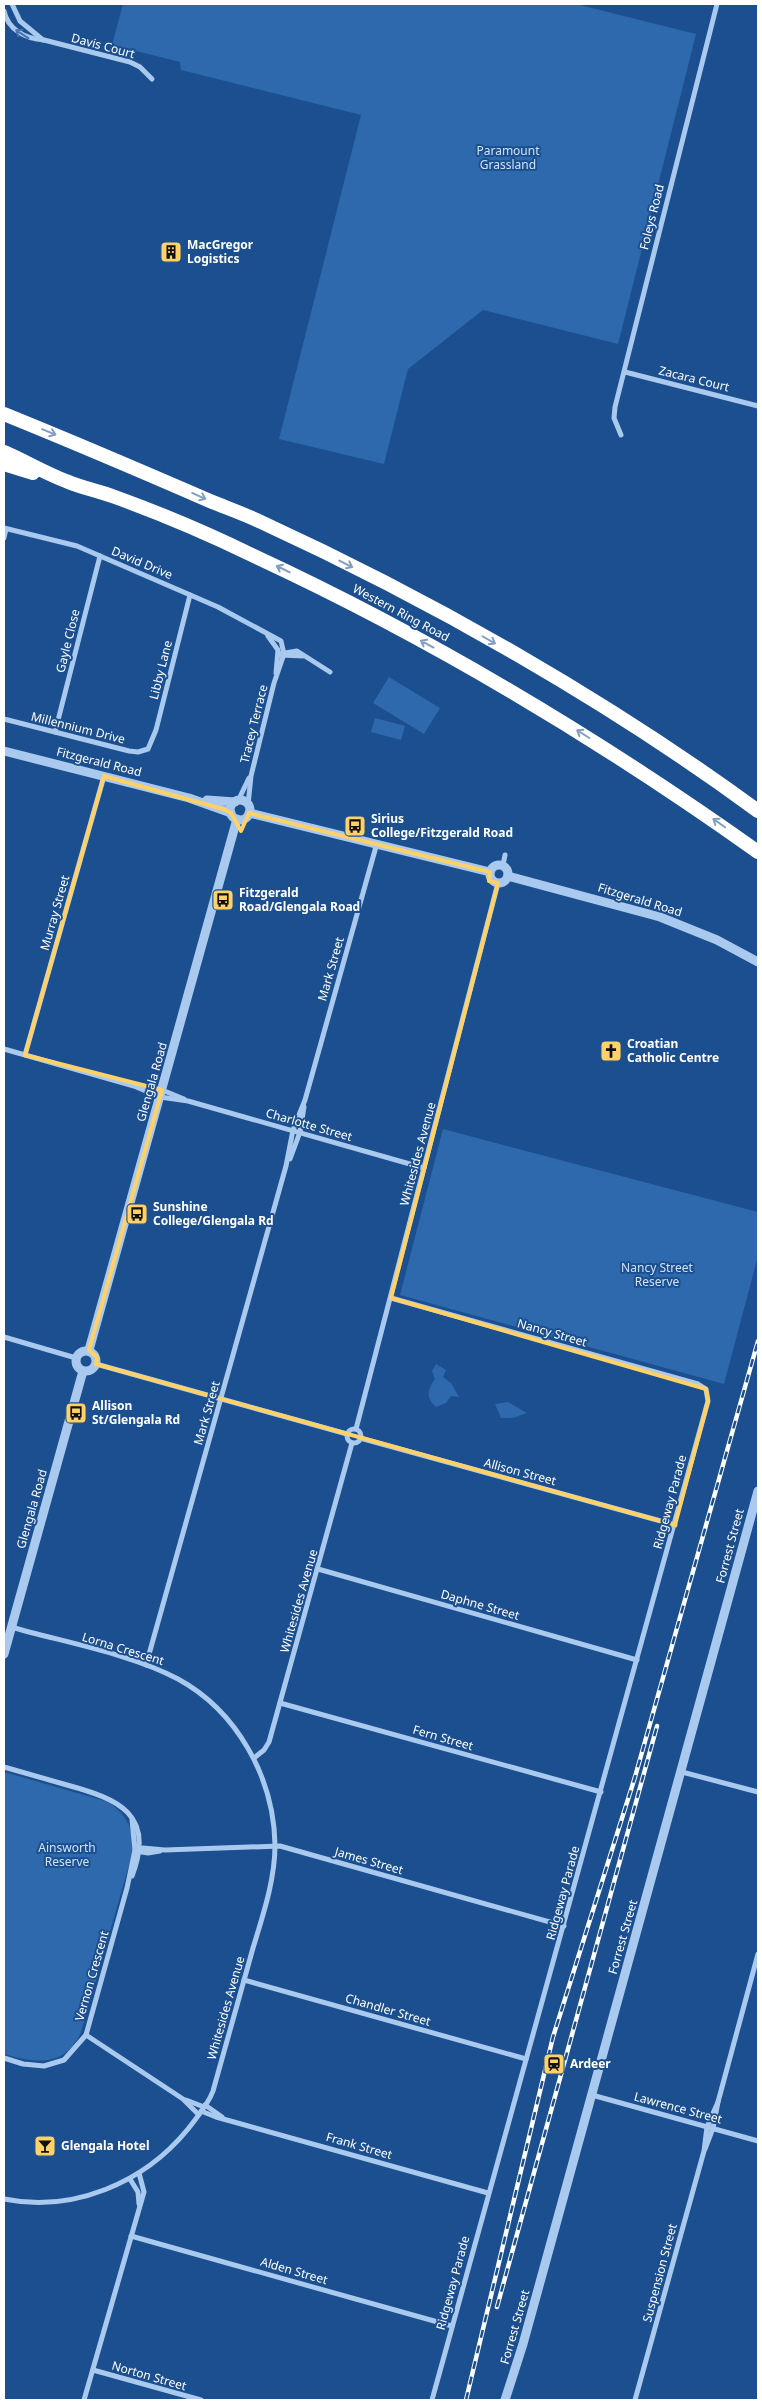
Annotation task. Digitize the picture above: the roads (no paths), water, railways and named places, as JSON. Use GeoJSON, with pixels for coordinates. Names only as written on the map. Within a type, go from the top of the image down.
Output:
{"type":"FeatureCollection","features":[{"type":"Feature","properties":{"kind":"highway","name":"Western Ring Road"},"geometry":{"type":"LineString","coordinates":[[4,414],[110,456],[260,521],[411,597],[585,696],[642,732],[758,811]]}},
{"type":"Feature","properties":{"kind":"highway","name":"Western Ring Road"},"geometry":{"type":"LineString","coordinates":[[4,452],[68,482],[162,515],[254,556],[351,603],[463,663],[571,727],[686,800],[758,852]]}},
{"type":"Feature","properties":{"kind":"highway"},"geometry":{"type":"LineString","coordinates":[[4,464],[68,482]]}},
{"type":"Feature","properties":{"kind":"street"},"geometry":{"type":"LineString","coordinates":[[5,16],[15,15],[12,4]]}},
{"type":"Feature","properties":{"kind":"street","name":"Foleys Road"},"geometry":{"type":"LineString","coordinates":[[621,435],[614,418],[717,4]]}},
{"type":"Feature","properties":{"kind":"street","name":"Davis Court"},"geometry":{"type":"LineString","coordinates":[[5,16],[15,15],[26,28],[44,40]]}},
{"type":"Feature","properties":{"kind":"street","name":"Davis Court"},"geometry":{"type":"LineString","coordinates":[[5,16],[24,36],[31,40],[44,40],[130,62],[140,67],[152,78]]}},
{"type":"Feature","properties":{"kind":"street","name":"Zacara Court"},"geometry":{"type":"LineString","coordinates":[[625,372],[758,406]]}},
{"type":"Feature","properties":{"kind":"street"},"geometry":{"type":"LineString","coordinates":[[4,538],[5,529]]}},
{"type":"Feature","properties":{"kind":"street","name":"David Drive"},"geometry":{"type":"LineString","coordinates":[[5,529],[68,542],[190,595],[230,613],[266,634],[283,654]]}},
{"type":"Feature","properties":{"kind":"street","name":"Gayle Close"},"geometry":{"type":"LineString","coordinates":[[55,732],[100,556]]}},
{"type":"Feature","properties":{"kind":"street","name":"Libby Lane"},"geometry":{"type":"LineString","coordinates":[[148,750],[156,730],[190,595]]}},
{"type":"Feature","properties":{"kind":"street"},"geometry":{"type":"LineString","coordinates":[[283,654],[303,656],[330,672]]}},
{"type":"Feature","properties":{"kind":"street","name":"Tracey Terrace"},"geometry":{"type":"LineString","coordinates":[[249,809],[251,776],[283,654]]}},
{"type":"Feature","properties":{"kind":"street","name":"Millennium Drive"},"geometry":{"type":"LineString","coordinates":[[4,719],[129,751],[148,750]]}},
{"type":"Feature","properties":{"kind":"street","name":"Fitzgerald Road"},"geometry":{"type":"LineString","coordinates":[[4,751],[189,798],[234,816]]}},
{"type":"Feature","properties":{"kind":"street","name":"Murray Street"},"geometry":{"type":"LineString","coordinates":[[26,1055],[104,776]]}},
{"type":"Feature","properties":{"kind":"street","name":"Tracey Terrace"},"geometry":{"type":"LineString","coordinates":[[237,801],[251,776]]}},
{"type":"Feature","properties":{"kind":"street","name":"Fitzgerald Road"},"geometry":{"type":"LineString","coordinates":[[189,798],[237,801],[249,809]]}},
{"type":"Feature","properties":{"kind":"street","name":"Glengala Road"},"geometry":{"type":"LineString","coordinates":[[90,1350],[161,1093],[234,816],[231,807],[237,801]]}},
{"type":"Feature","properties":{"kind":"street"},"geometry":{"type":"LineString","coordinates":[[234,816],[244,819],[249,809],[490,872]]}},
{"type":"Feature","properties":{"kind":"street","name":"Mark Street"},"geometry":{"type":"LineString","coordinates":[[146,1665],[286,1166],[293,1130],[305,1100],[377,843]]}},
{"type":"Feature","properties":{"kind":"street"},"geometry":{"type":"LineString","coordinates":[[503,865],[493,866],[490,872],[490,878],[498,883],[503,882],[508,876],[507,870],[503,865],[505,855]]}},
{"type":"Feature","properties":{"kind":"street","name":"Fitzgerald Road"},"geometry":{"type":"LineString","coordinates":[[508,876],[660,917],[717,940],[758,962]]}},
{"type":"Feature","properties":{"kind":"street","name":"Whitesides Avenue"},"geometry":{"type":"LineString","coordinates":[[356,1429],[498,883]]}},
{"type":"Feature","properties":{"kind":"street","name":"Charlotte Street"},"geometry":{"type":"LineString","coordinates":[[4,1049],[424,1168]]}},
{"type":"Feature","properties":{"kind":"street","name":"Mark Street"},"geometry":{"type":"LineString","coordinates":[[286,1166],[300,1132],[305,1100]]}},
{"type":"Feature","properties":{"kind":"street","name":"Nancy Street"},"geometry":{"type":"LineString","coordinates":[[390,1298],[698,1384],[706,1390]]}},
{"type":"Feature","properties":{"kind":"street"},"geometry":{"type":"LineString","coordinates":[[4,1337],[76,1358]]}},
{"type":"Feature","properties":{"kind":"street"},"geometry":{"type":"LineString","coordinates":[[90,1350],[95,1355],[96,1364],[91,1370],[84,1371],[77,1366],[76,1358],[81,1351],[90,1350]]}},
{"type":"Feature","properties":{"kind":"street"},"geometry":{"type":"LineString","coordinates":[[96,1364],[347,1434]]}},
{"type":"Feature","properties":{"kind":"street","name":"Glengala Road"},"geometry":{"type":"LineString","coordinates":[[4,1654],[6,1637],[11,1627],[84,1371]]}},
{"type":"Feature","properties":{"kind":"street","name":"Ridgeway Parade"},"geometry":{"type":"LineString","coordinates":[[432,2400],[675,1525],[708,1401],[706,1390]]}},
{"type":"Feature","properties":{"kind":"street"},"geometry":{"type":"LineString","coordinates":[[356,1429],[360,1438],[358,1442],[352,1443],[348,1440],[347,1434],[350,1430],[356,1429]]}},
{"type":"Feature","properties":{"kind":"street","name":"Allison Street"},"geometry":{"type":"LineString","coordinates":[[360,1438],[675,1525]]}},
{"type":"Feature","properties":{"kind":"street","name":"Whitesides Avenue"},"geometry":{"type":"LineString","coordinates":[[254,1758],[264,1750],[269,1742],[352,1443]]}},
{"type":"Feature","properties":{"kind":"street","name":"Forrest Street"},"geometry":{"type":"LineString","coordinates":[[507,2400],[758,1492]]}},
{"type":"Feature","properties":{"kind":"street","name":"Daphne Street"},"geometry":{"type":"LineString","coordinates":[[318,1569],[636,1660]]}},
{"type":"Feature","properties":{"kind":"street","name":"Lorna Crescent"},"geometry":{"type":"LineString","coordinates":[[11,1627],[146,1665],[178,1679],[202,1695],[237,1730],[254,1758],[268,1797],[275,1845]]}},
{"type":"Feature","properties":{"kind":"street","name":"Fern Street"},"geometry":{"type":"LineString","coordinates":[[280,1703],[601,1792]]}},
{"type":"Feature","properties":{"kind":"street","name":"Vernon Crescent"},"geometry":{"type":"LineString","coordinates":[[4,1767],[106,1796],[123,1807],[132,1820],[138,1851],[86,2035],[64,2060],[44,2066],[23,2064],[4,2058]]}},
{"type":"Feature","properties":{"kind":"street"},"geometry":{"type":"LineString","coordinates":[[682,1772],[758,1792]]}},
{"type":"Feature","properties":{"kind":"street","name":"Whitesides Avenue"},"geometry":{"type":"LineString","coordinates":[[4,2200],[32,2203],[72,2200],[96,2194],[130,2179],[168,2151],[202,2109],[213,2091],[270,1889],[275,1845]]}},
{"type":"Feature","properties":{"kind":"street","name":"James Street"},"geometry":{"type":"LineString","coordinates":[[138,1851],[275,1845],[564,1926]]}},
{"type":"Feature","properties":{"kind":"street","name":"Suspension Street"},"geometry":{"type":"LineString","coordinates":[[635,2400],[758,1954]]}},
{"type":"Feature","properties":{"kind":"street","name":"Chandler Street"},"geometry":{"type":"LineString","coordinates":[[244,1980],[526,2059]]}},
{"type":"Feature","properties":{"kind":"street","name":"Frank Street"},"geometry":{"type":"LineString","coordinates":[[86,2035],[210,2116],[224,2118],[488,2193]]}},
{"type":"Feature","properties":{"kind":"street","name":"Lawrence Street"},"geometry":{"type":"LineString","coordinates":[[592,2095],[758,2141]]}},
{"type":"Feature","properties":{"kind":"street","name":"Frank Street"},"geometry":{"type":"LineString","coordinates":[[183,2099],[202,2109]]}},
{"type":"Feature","properties":{"kind":"street"},"geometry":{"type":"LineString","coordinates":[[84,2400],[144,2192],[139,2173]]}},
{"type":"Feature","properties":{"kind":"street"},"geometry":{"type":"LineString","coordinates":[[130,2179],[138,2192],[138,2208]]}},
{"type":"Feature","properties":{"kind":"street","name":"Alden Street"},"geometry":{"type":"LineString","coordinates":[[130,2236],[452,2326]]}},
{"type":"Feature","properties":{"kind":"street","name":"Norton Street"},"geometry":{"type":"LineString","coordinates":[[92,2370],[201,2400]]}},
{"type":"Feature","properties":{"kind":"railway"},"geometry":{"type":"LineString","coordinates":[[466,2400],[553,2037],[635,1777],[758,1341]]}},
{"type":"Feature","properties":{"kind":"railway"},"geometry":{"type":"LineString","coordinates":[[497,2307],[657,1726]]}},
{"type":"Feature","properties":{"kind":"place","name":"MacGregor Logistics"},"geometry":{"type":"Point","coordinates":[171,252]}},
{"type":"Feature","properties":{"kind":"place","name":"Sirius College/Fitzgerald Road"},"geometry":{"type":"Point","coordinates":[355,826]}},
{"type":"Feature","properties":{"kind":"place","name":"Fitzgerald Road/Glengala Road"},"geometry":{"type":"Point","coordinates":[223,900]}},
{"type":"Feature","properties":{"kind":"place","name":"Croatian Catholic Centre"},"geometry":{"type":"Point","coordinates":[611,1051]}},
{"type":"Feature","properties":{"kind":"place","name":"Sunshine College/Glengala Rd"},"geometry":{"type":"Point","coordinates":[137,1214]}},
{"type":"Feature","properties":{"kind":"place","name":"Allison St/Glengala Rd"},"geometry":{"type":"Point","coordinates":[76,1413]}},
{"type":"Feature","properties":{"kind":"place","name":"Ardeer"},"geometry":{"type":"Point","coordinates":[554,2064]}},
{"type":"Feature","properties":{"kind":"place","name":"Glengala Hotel"},"geometry":{"type":"Point","coordinates":[45,2146]}},
{"type":"Feature","properties":{"kind":"park label","name":"Paramount Grassland"},"geometry":{"type":"Point","coordinates":[508,158]}},
{"type":"Feature","properties":{"kind":"park label","name":"Nancy Street Reserve"},"geometry":{"type":"Point","coordinates":[657,1275]}},
{"type":"Feature","properties":{"kind":"park label","name":"Ainsworth Reserve"},"geometry":{"type":"Point","coordinates":[67,1855]}}]}
